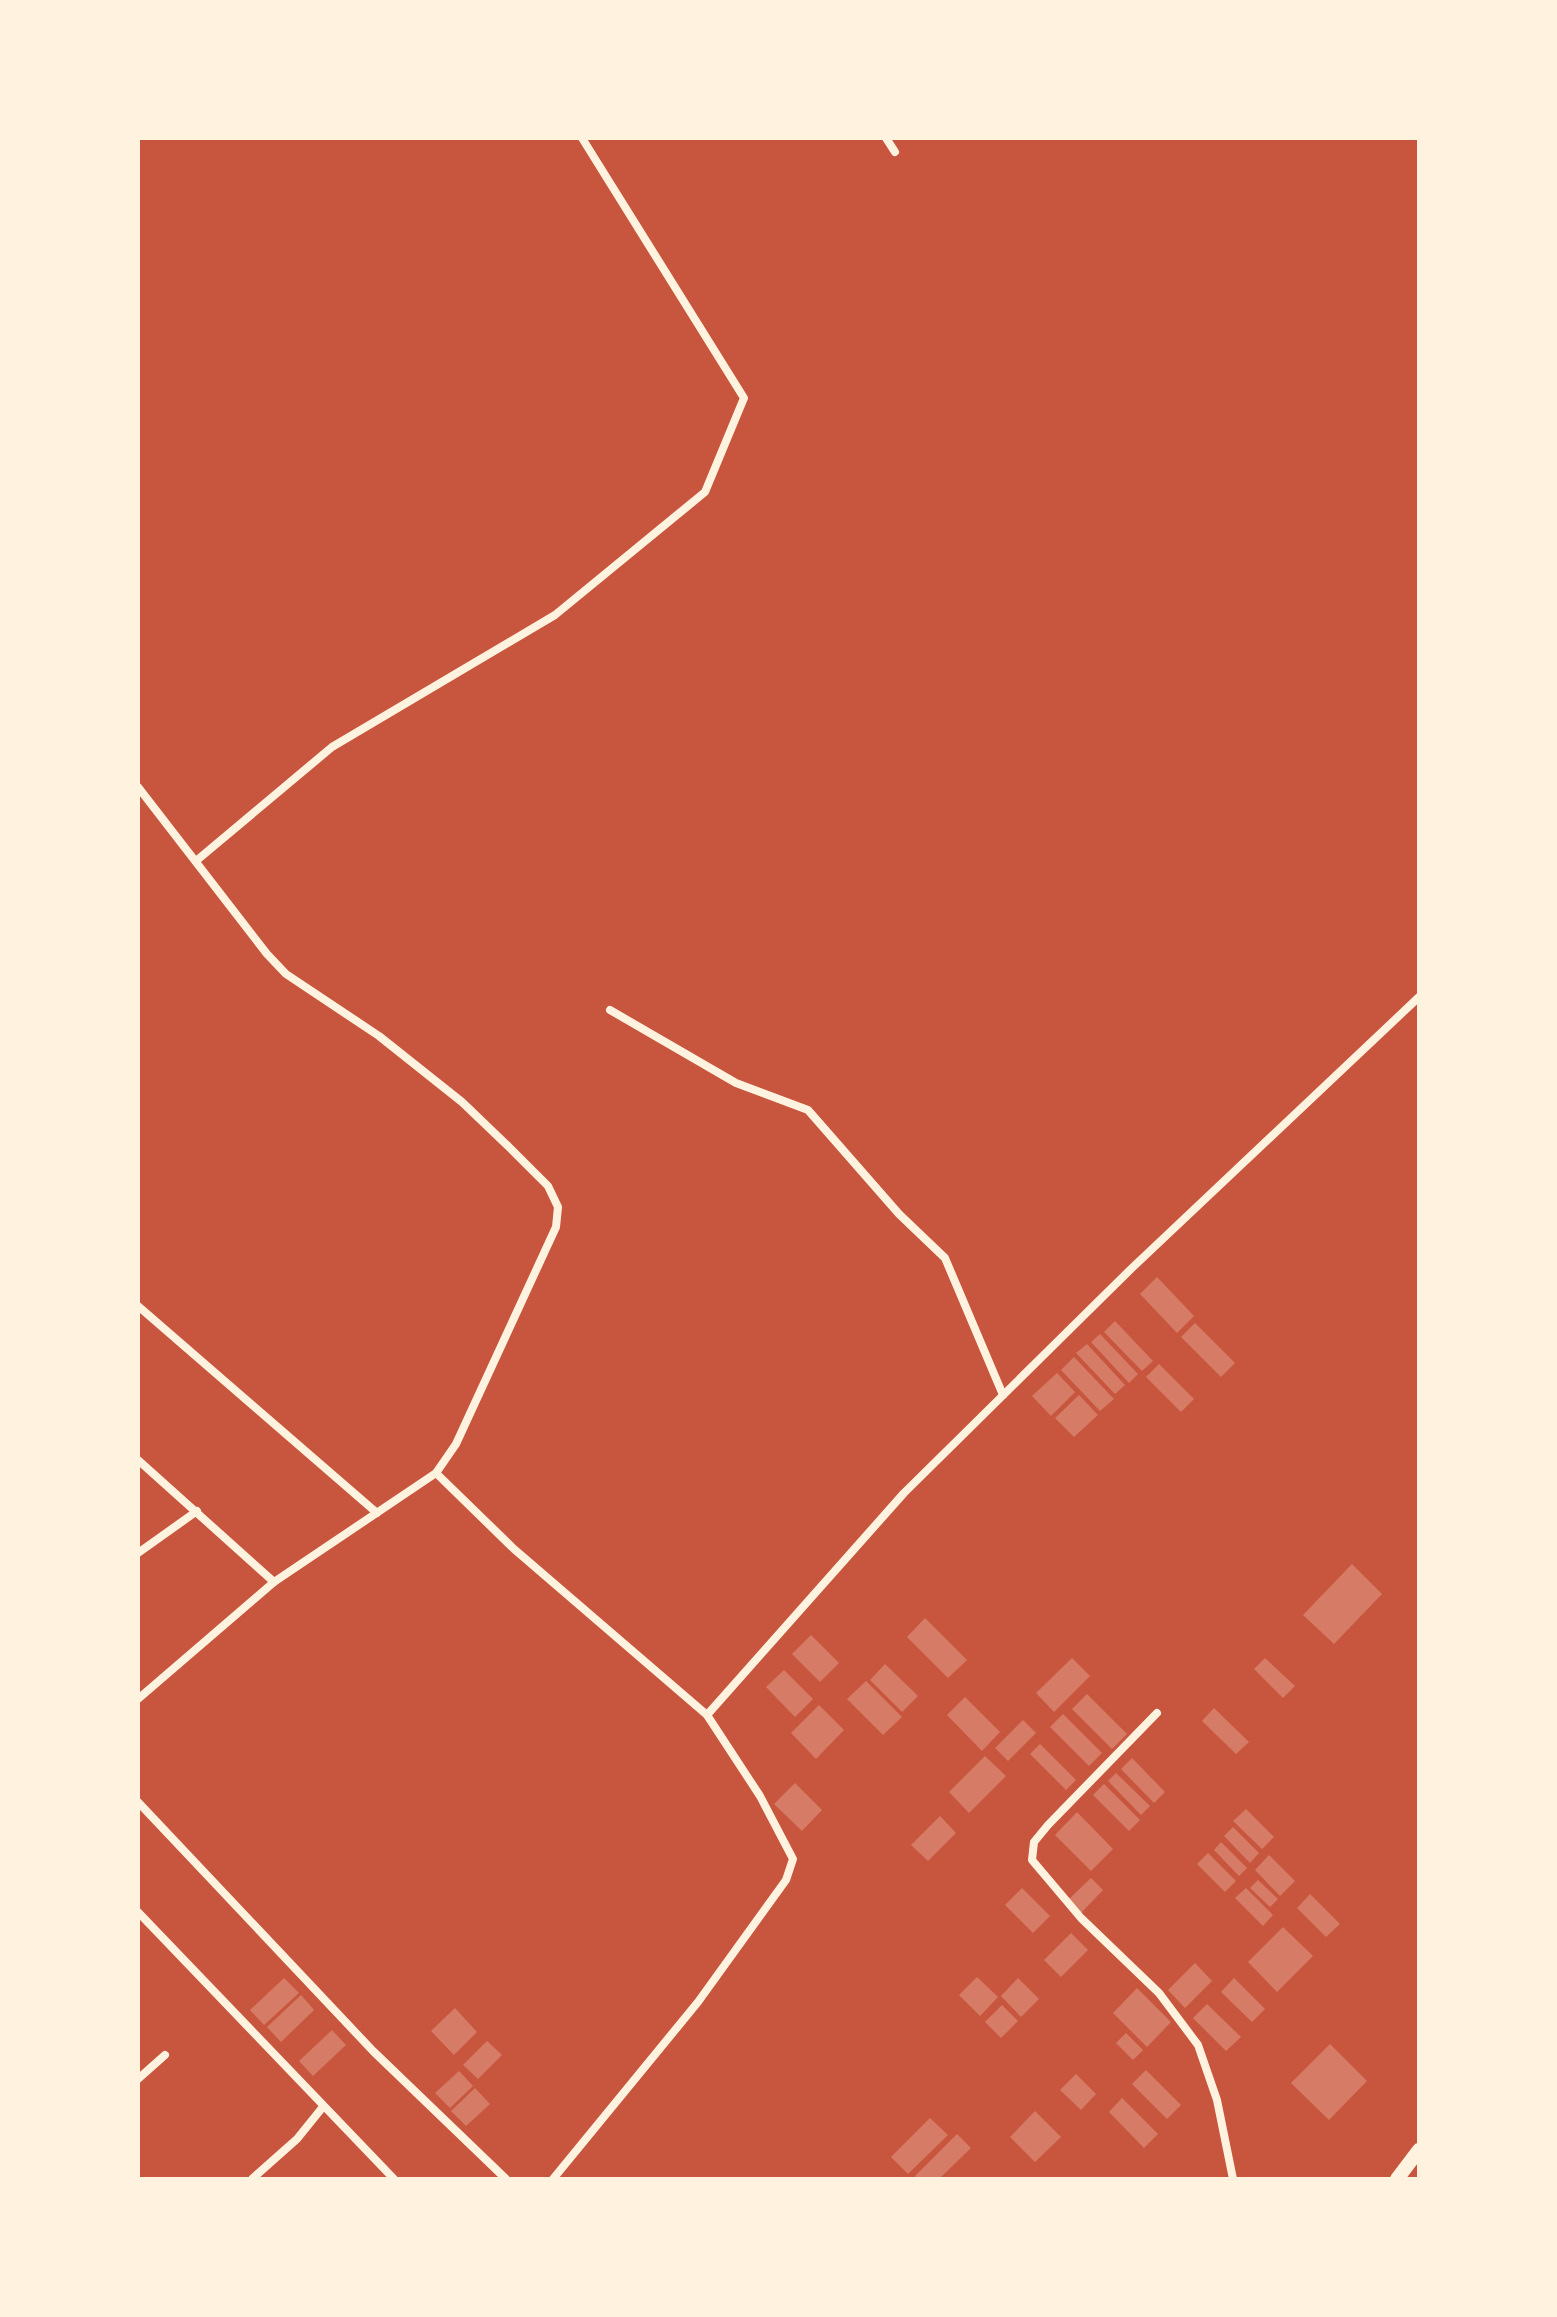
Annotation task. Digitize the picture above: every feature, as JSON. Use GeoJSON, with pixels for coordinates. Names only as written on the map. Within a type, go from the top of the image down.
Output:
{"type":"FeatureCollection","features":[{"type":"Feature","properties":{"kind":"street"},"geometry":{"type":"LineString","coordinates":[[196,861],[332,747],[555,615],[705,492],[744,398],[582,138]]}},
{"type":"Feature","properties":{"kind":"street"},"geometry":{"type":"LineString","coordinates":[[886,138],[895,152]]}},
{"type":"Feature","properties":{"kind":"street"},"geometry":{"type":"LineString","coordinates":[[138,787],[267,954],[286,974],[379,1036],[462,1102],[548,1186],[558,1207],[556,1227],[456,1444],[436,1473],[274,1582],[138,1699]]}},
{"type":"Feature","properties":{"kind":"street"},"geometry":{"type":"LineString","coordinates":[[707,1715],[852,1548],[1003,1395],[1419,997]]}},
{"type":"Feature","properties":{"kind":"street"},"geometry":{"type":"LineString","coordinates":[[610,1010],[736,1083],[808,1110],[899,1214],[945,1258],[1003,1395]]}},
{"type":"Feature","properties":{"kind":"street"},"geometry":{"type":"LineString","coordinates":[[138,1306],[377,1513]]}},
{"type":"Feature","properties":{"kind":"street"},"geometry":{"type":"LineString","coordinates":[[138,1460],[274,1582]]}},
{"type":"Feature","properties":{"kind":"street"},"geometry":{"type":"LineString","coordinates":[[436,1473],[514,1549],[707,1715],[760,1796],[793,1859],[786,1880],[698,2002],[553,2179]]}},
{"type":"Feature","properties":{"kind":"street"},"geometry":{"type":"LineString","coordinates":[[138,1553],[197,1511]]}},
{"type":"Feature","properties":{"kind":"street"},"geometry":{"type":"LineString","coordinates":[[1157,1713],[1048,1825],[1034,1842],[1032,1860],[1081,1918],[1159,1993],[1198,2045],[1217,2100],[1233,2179]]}},
{"type":"Feature","properties":{"kind":"street"},"geometry":{"type":"LineString","coordinates":[[138,1802],[373,2051],[506,2179]]}},
{"type":"Feature","properties":{"kind":"street"},"geometry":{"type":"LineString","coordinates":[[138,1912],[322,2108],[394,2179]]}},
{"type":"Feature","properties":{"kind":"street"},"geometry":{"type":"LineString","coordinates":[[138,2079],[165,2055]]}},
{"type":"Feature","properties":{"kind":"street"},"geometry":{"type":"LineString","coordinates":[[252,2179],[297,2139],[322,2108]]}},
{"type":"Feature","properties":{"kind":"street"},"geometry":{"type":"LineString","coordinates":[[1397,2179],[1419,2150]]}},
{"type":"Feature","properties":{"kind":"building"},"geometry":{"type":"Polygon","coordinates":[[[1157,1277],[1194,1316],[1177,1333],[1140,1294],[1157,1277]]]}},
{"type":"Feature","properties":{"kind":"building"},"geometry":{"type":"Polygon","coordinates":[[[1115,1321],[1153,1361],[1142,1371],[1104,1332],[1115,1321]]]}},
{"type":"Feature","properties":{"kind":"building"},"geometry":{"type":"Polygon","coordinates":[[[1195,1323],[1235,1363],[1221,1377],[1181,1337],[1195,1323]]]}},
{"type":"Feature","properties":{"kind":"building"},"geometry":{"type":"Polygon","coordinates":[[[1100,1334],[1138,1374],[1129,1383],[1091,1342],[1100,1334]]]}},
{"type":"Feature","properties":{"kind":"building"},"geometry":{"type":"Polygon","coordinates":[[[1087,1344],[1125,1385],[1115,1394],[1076,1353],[1087,1344]]]}},
{"type":"Feature","properties":{"kind":"building"},"geometry":{"type":"Polygon","coordinates":[[[1074,1357],[1114,1399],[1100,1411],[1061,1370],[1074,1357]]]}},
{"type":"Feature","properties":{"kind":"building"},"geometry":{"type":"Polygon","coordinates":[[[1159,1364],[1194,1399],[1181,1412],[1146,1377],[1159,1364]]]}},
{"type":"Feature","properties":{"kind":"building"},"geometry":{"type":"Polygon","coordinates":[[[1057,1373],[1075,1392],[1051,1416],[1032,1396],[1057,1373]]]}},
{"type":"Feature","properties":{"kind":"building"},"geometry":{"type":"Polygon","coordinates":[[[1079,1395],[1098,1415],[1074,1437],[1055,1418],[1079,1395]]]}},
{"type":"Feature","properties":{"kind":"building"},"geometry":{"type":"Polygon","coordinates":[[[1352,1564],[1382,1594],[1334,1644],[1303,1615],[1352,1564]]]}},
{"type":"Feature","properties":{"kind":"building"},"geometry":{"type":"Polygon","coordinates":[[[925,1618],[967,1660],[948,1678],[907,1637],[925,1618]]]}},
{"type":"Feature","properties":{"kind":"building"},"geometry":{"type":"Polygon","coordinates":[[[811,1635],[839,1663],[820,1682],[792,1654],[811,1635]]]}},
{"type":"Feature","properties":{"kind":"building"},"geometry":{"type":"Polygon","coordinates":[[[1072,1658],[1090,1676],[1054,1712],[1036,1693],[1072,1658]]]}},
{"type":"Feature","properties":{"kind":"building"},"geometry":{"type":"Polygon","coordinates":[[[1265,1658],[1295,1686],[1283,1698],[1254,1669],[1265,1658]]]}},
{"type":"Feature","properties":{"kind":"building"},"geometry":{"type":"Polygon","coordinates":[[[885,1664],[918,1696],[902,1712],[870,1680],[885,1664]]]}},
{"type":"Feature","properties":{"kind":"building"},"geometry":{"type":"Polygon","coordinates":[[[784,1670],[813,1699],[795,1717],[766,1687],[784,1670]]]}},
{"type":"Feature","properties":{"kind":"building"},"geometry":{"type":"Polygon","coordinates":[[[866,1681],[902,1717],[883,1735],[847,1699],[866,1681]]]}},
{"type":"Feature","properties":{"kind":"building"},"geometry":{"type":"Polygon","coordinates":[[[1087,1694],[1127,1734],[1112,1749],[1072,1709],[1087,1694]]]}},
{"type":"Feature","properties":{"kind":"building"},"geometry":{"type":"Polygon","coordinates":[[[965,1697],[1000,1732],[982,1751],[947,1715],[965,1697]]]}},
{"type":"Feature","properties":{"kind":"building"},"geometry":{"type":"Polygon","coordinates":[[[819,1705],[844,1730],[816,1759],[791,1733],[819,1705]]]}},
{"type":"Feature","properties":{"kind":"building"},"geometry":{"type":"Polygon","coordinates":[[[1214,1708],[1249,1742],[1236,1754],[1202,1721],[1214,1708]]]}},
{"type":"Feature","properties":{"kind":"building"},"geometry":{"type":"Polygon","coordinates":[[[1063,1714],[1102,1753],[1089,1766],[1050,1727],[1063,1714]]]}},
{"type":"Feature","properties":{"kind":"building"},"geometry":{"type":"Polygon","coordinates":[[[1023,1720],[1036,1733],[1008,1761],[995,1748],[1023,1720]]]}},
{"type":"Feature","properties":{"kind":"building"},"geometry":{"type":"Polygon","coordinates":[[[1040,1744],[1076,1780],[1066,1790],[1030,1754],[1040,1744]]]}},
{"type":"Feature","properties":{"kind":"building"},"geometry":{"type":"Polygon","coordinates":[[[985,1756],[1006,1776],[969,1813],[949,1792],[985,1756]]]}},
{"type":"Feature","properties":{"kind":"building"},"geometry":{"type":"Polygon","coordinates":[[[1132,1758],[1165,1792],[1154,1803],[1121,1769],[1132,1758]]]}},
{"type":"Feature","properties":{"kind":"building"},"geometry":{"type":"Polygon","coordinates":[[[1116,1773],[1150,1806],[1141,1815],[1108,1781],[1116,1773]]]}},
{"type":"Feature","properties":{"kind":"building"},"geometry":{"type":"Polygon","coordinates":[[[795,1783],[822,1810],[802,1831],[774,1804],[795,1783]]]}},
{"type":"Feature","properties":{"kind":"building"},"geometry":{"type":"Polygon","coordinates":[[[1104,1784],[1140,1820],[1129,1831],[1093,1795],[1104,1784]]]}},
{"type":"Feature","properties":{"kind":"building"},"geometry":{"type":"Polygon","coordinates":[[[1246,1809],[1274,1837],[1262,1849],[1233,1821],[1246,1809]]]}},
{"type":"Feature","properties":{"kind":"building"},"geometry":{"type":"Polygon","coordinates":[[[1077,1812],[1113,1849],[1091,1871],[1055,1835],[1077,1812]]]}},
{"type":"Feature","properties":{"kind":"building"},"geometry":{"type":"Polygon","coordinates":[[[940,1816],[956,1833],[928,1861],[911,1845],[940,1816]]]}},
{"type":"Feature","properties":{"kind":"building"},"geometry":{"type":"Polygon","coordinates":[[[1233,1827],[1259,1853],[1250,1863],[1224,1836],[1233,1827]]]}},
{"type":"Feature","properties":{"kind":"building"},"geometry":{"type":"Polygon","coordinates":[[[1221,1842],[1247,1868],[1239,1876],[1214,1850],[1221,1842]]]}},
{"type":"Feature","properties":{"kind":"building"},"geometry":{"type":"Polygon","coordinates":[[[1208,1853],[1236,1881],[1225,1892],[1197,1864],[1208,1853]]]}},
{"type":"Feature","properties":{"kind":"building"},"geometry":{"type":"Polygon","coordinates":[[[1269,1855],[1295,1881],[1280,1896],[1255,1870],[1269,1855]]]}},
{"type":"Feature","properties":{"kind":"building"},"geometry":{"type":"Polygon","coordinates":[[[1091,1878],[1103,1890],[1081,1913],[1068,1900],[1091,1878]]]}},
{"type":"Feature","properties":{"kind":"building"},"geometry":{"type":"Polygon","coordinates":[[[1258,1880],[1278,1899],[1270,1907],[1250,1888],[1258,1880]]]}},
{"type":"Feature","properties":{"kind":"building"},"geometry":{"type":"Polygon","coordinates":[[[1022,1888],[1050,1916],[1033,1933],[1005,1905],[1022,1888]]]}},
{"type":"Feature","properties":{"kind":"building"},"geometry":{"type":"Polygon","coordinates":[[[1246,1888],[1273,1915],[1263,1926],[1235,1898],[1246,1888]]]}},
{"type":"Feature","properties":{"kind":"building"},"geometry":{"type":"Polygon","coordinates":[[[1310,1894],[1340,1924],[1326,1937],[1297,1908],[1310,1894]]]}},
{"type":"Feature","properties":{"kind":"building"},"geometry":{"type":"Polygon","coordinates":[[[1283,1927],[1313,1956],[1277,1992],[1248,1962],[1283,1927]]]}},
{"type":"Feature","properties":{"kind":"building"},"geometry":{"type":"Polygon","coordinates":[[[1071,1933],[1088,1950],[1061,1977],[1044,1960],[1071,1933]]]}},
{"type":"Feature","properties":{"kind":"building"},"geometry":{"type":"Polygon","coordinates":[[[1195,1963],[1212,1981],[1185,2008],[1168,1990],[1195,1963]]]}},
{"type":"Feature","properties":{"kind":"building"},"geometry":{"type":"Polygon","coordinates":[[[977,1977],[998,1997],[980,2016],[959,1995],[977,1977]]]}},
{"type":"Feature","properties":{"kind":"building"},"geometry":{"type":"Polygon","coordinates":[[[284,1978],[299,1993],[264,2025],[250,2010],[284,1978]]]}},
{"type":"Feature","properties":{"kind":"building"},"geometry":{"type":"Polygon","coordinates":[[[1018,1978],[1039,1999],[1021,2017],[1001,1996],[1018,1978]]]}},
{"type":"Feature","properties":{"kind":"building"},"geometry":{"type":"Polygon","coordinates":[[[1234,1978],[1265,2009],[1252,2022],[1221,1992],[1234,1978]]]}},
{"type":"Feature","properties":{"kind":"building"},"geometry":{"type":"Polygon","coordinates":[[[1137,1988],[1171,2022],[1147,2047],[1113,2013],[1137,1988]]]}},
{"type":"Feature","properties":{"kind":"building"},"geometry":{"type":"Polygon","coordinates":[[[301,1995],[314,2010],[281,2042],[267,2027],[301,1995]]]}},
{"type":"Feature","properties":{"kind":"building"},"geometry":{"type":"Polygon","coordinates":[[[1207,2004],[1241,2037],[1226,2051],[1193,2018],[1207,2004]]]}},
{"type":"Feature","properties":{"kind":"building"},"geometry":{"type":"Polygon","coordinates":[[[1002,2005],[1018,2021],[1001,2038],[985,2022],[1002,2005]]]}},
{"type":"Feature","properties":{"kind":"building"},"geometry":{"type":"Polygon","coordinates":[[[455,2008],[477,2032],[454,2055],[431,2031],[455,2008]]]}},
{"type":"Feature","properties":{"kind":"building"},"geometry":{"type":"Polygon","coordinates":[[[332,2030],[346,2045],[313,2076],[299,2061],[332,2030]]]}},
{"type":"Feature","properties":{"kind":"building"},"geometry":{"type":"Polygon","coordinates":[[[1126,2033],[1143,2050],[1133,2060],[1116,2043],[1126,2033]]]}},
{"type":"Feature","properties":{"kind":"building"},"geometry":{"type":"Polygon","coordinates":[[[487,2041],[502,2055],[478,2079],[463,2065],[487,2041]]]}},
{"type":"Feature","properties":{"kind":"building"},"geometry":{"type":"Polygon","coordinates":[[[1330,2044],[1367,2081],[1329,2120],[1291,2083],[1330,2044]]]}},
{"type":"Feature","properties":{"kind":"building"},"geometry":{"type":"Polygon","coordinates":[[[1146,2070],[1181,2105],[1167,2119],[1132,2084],[1146,2070]]]}},
{"type":"Feature","properties":{"kind":"building"},"geometry":{"type":"Polygon","coordinates":[[[459,2071],[473,2086],[450,2108],[435,2093],[459,2071]]]}},
{"type":"Feature","properties":{"kind":"building"},"geometry":{"type":"Polygon","coordinates":[[[1076,2074],[1096,2094],[1081,2110],[1060,2090],[1076,2074]]]}},
{"type":"Feature","properties":{"kind":"building"},"geometry":{"type":"Polygon","coordinates":[[[475,2088],[490,2104],[466,2126],[451,2111],[475,2088]]]}},
{"type":"Feature","properties":{"kind":"building"},"geometry":{"type":"Polygon","coordinates":[[[1122,2098],[1158,2134],[1144,2148],[1109,2112],[1122,2098]]]}},
{"type":"Feature","properties":{"kind":"building"},"geometry":{"type":"Polygon","coordinates":[[[1035,2111],[1061,2137],[1035,2162],[1010,2137],[1035,2111]]]}},
{"type":"Feature","properties":{"kind":"building"},"geometry":{"type":"Polygon","coordinates":[[[930,2118],[948,2135],[908,2174],[891,2157],[930,2118]]]}},
{"type":"Feature","properties":{"kind":"building"},"geometry":{"type":"Polygon","coordinates":[[[957,2134],[971,2148],[939,2179],[917,2179],[915,2176],[957,2134]]]}}]}
